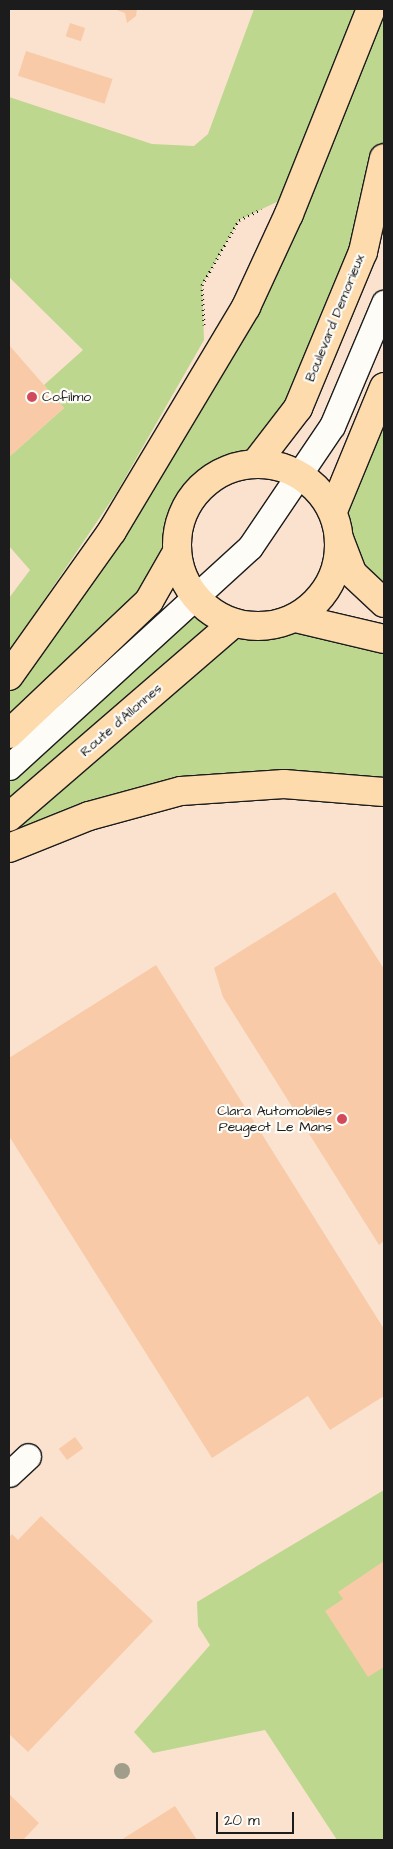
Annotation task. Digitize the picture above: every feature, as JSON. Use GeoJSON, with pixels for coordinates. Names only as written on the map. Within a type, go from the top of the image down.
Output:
{"type":"FeatureCollection","features":[{"type":"Feature","properties":{"kind":"main road"},"geometry":{"type":"LineString","coordinates":[[9,676],[112,530],[246,307],[289,214],[371,9]]}},
{"type":"Feature","properties":{"kind":"main road","name":"Boulevard Demorieux"},"geometry":{"type":"LineString","coordinates":[[255,464],[298,408],[363,252],[384,158]]}},
{"type":"Feature","properties":{"kind":"main road"},"geometry":{"type":"LineString","coordinates":[[332,511],[376,420],[384,387]]}},
{"type":"Feature","properties":{"kind":"main road"},"geometry":{"type":"LineString","coordinates":[[340,541],[335,572],[320,599],[295,618],[265,626],[234,623],[197,599],[183,577],[177,552],[181,520],[197,491],[223,471],[255,464],[301,474],[332,511],[340,541],[352,573],[381,600]]}},
{"type":"Feature","properties":{"kind":"main road"},"geometry":{"type":"LineString","coordinates":[[9,734],[149,601],[177,552]]}},
{"type":"Feature","properties":{"kind":"main road"},"geometry":{"type":"LineString","coordinates":[[295,618],[384,639]]}},
{"type":"Feature","properties":{"kind":"main road","name":"Route d'Allonnes"},"geometry":{"type":"LineString","coordinates":[[9,817],[234,623]]}},
{"type":"Feature","properties":{"kind":"main road"},"geometry":{"type":"LineString","coordinates":[[9,848],[89,816],[181,791],[284,784],[384,792]]}},
{"type":"Feature","properties":{"kind":"street"},"geometry":{"type":"LineString","coordinates":[[9,767],[197,599],[250,547],[332,426],[384,303]]}},
{"type":"Feature","properties":{"kind":"street"},"geometry":{"type":"LineString","coordinates":[[9,1474],[28,1456]]}},
{"type":"Feature","properties":{"kind":"path"},"geometry":{"type":"LineString","coordinates":[[204,331],[202,285],[239,220],[273,204]]}},
{"type":"Feature","properties":{"kind":"shaded area"},"geometry":{"type":"Polygon","coordinates":[[[9,9],[384,9],[384,1840],[9,1840],[9,9]]]}},
{"type":"Feature","properties":{"kind":"green space"},"geometry":{"type":"Polygon","coordinates":[[[254,9],[356,9],[281,200],[239,220],[202,285],[204,340],[117,492],[9,652],[9,598],[30,570],[9,546],[9,457],[64,408],[44,385],[83,350],[9,277],[9,97],[152,144],[194,146],[208,134],[254,9]]]}},
{"type":"Feature","properties":{"kind":"green space"},"geometry":{"type":"Polygon","coordinates":[[[384,9],[384,158],[363,252],[255,464],[223,471],[197,491],[181,520],[177,552],[9,734],[9,676],[246,307],[384,9]]]}},
{"type":"Feature","properties":{"kind":"green space"},"geometry":{"type":"Polygon","coordinates":[[[384,387],[384,603],[340,541],[333,511],[384,387]]]}},
{"type":"Feature","properties":{"kind":"green space"},"geometry":{"type":"Polygon","coordinates":[[[197,599],[234,623],[265,626],[295,618],[384,639],[384,792],[181,791],[9,848],[9,768],[197,599]]]}},
{"type":"Feature","properties":{"kind":"green space"},"geometry":{"type":"Polygon","coordinates":[[[384,1490],[384,1840],[337,1840],[265,1730],[153,1753],[134,1732],[210,1645],[198,1626],[197,1602],[384,1490]]]}},
{"type":"Feature","properties":{"kind":"building"},"geometry":{"type":"Polygon","coordinates":[[[114,9],[137,9],[136,16],[127,23],[125,13],[114,9]]]}},
{"type":"Feature","properties":{"kind":"building"},"geometry":{"type":"Polygon","coordinates":[[[70,23],[85,28],[81,41],[66,36],[70,23]]]}},
{"type":"Feature","properties":{"kind":"building"},"geometry":{"type":"Polygon","coordinates":[[[26,51],[113,79],[105,104],[18,76],[26,51]]]}},
{"type":"Feature","properties":{"kind":"building","name":"Cofilmo"},"geometry":{"type":"Polygon","coordinates":[[[9,345],[64,408],[9,457],[9,345]]]}},
{"type":"Feature","properties":{"kind":"building","name":"Clara Automobiles Peugeot Le Mans"},"geometry":{"type":"Polygon","coordinates":[[[335,892],[384,969],[384,1241],[379,1245],[223,997],[214,968],[335,892]]]}},
{"type":"Feature","properties":{"kind":"building"},"geometry":{"type":"Polygon","coordinates":[[[156,965],[384,1329],[384,1396],[330,1430],[308,1396],[212,1458],[9,1136],[9,1058],[156,965]]]}},
{"type":"Feature","properties":{"kind":"building"},"geometry":{"type":"Polygon","coordinates":[[[75,1437],[83,1448],[67,1460],[59,1449],[75,1437]]]}},
{"type":"Feature","properties":{"kind":"building"},"geometry":{"type":"Polygon","coordinates":[[[41,1516],[153,1621],[28,1752],[9,1734],[9,1538],[12,1534],[18,1540],[41,1516]]]}},
{"type":"Feature","properties":{"kind":"building"},"geometry":{"type":"Polygon","coordinates":[[[384,1561],[384,1667],[368,1677],[325,1611],[343,1599],[338,1592],[384,1561]]]}},
{"type":"Feature","properties":{"kind":"building"},"geometry":{"type":"Polygon","coordinates":[[[9,1794],[39,1823],[23,1840],[9,1840],[9,1794]]]}},
{"type":"Feature","properties":{"kind":"building"},"geometry":{"type":"Polygon","coordinates":[[[175,1806],[197,1840],[121,1840],[175,1806]]]}},
{"type":"Feature","properties":{"kind":"place","name":"Cofilmo"},"geometry":{"type":"Point","coordinates":[32,397]}},
{"type":"Feature","properties":{"kind":"place","name":"Clara Automobiles Peugeot Le Mans"},"geometry":{"type":"Point","coordinates":[342,1119]}}]}
